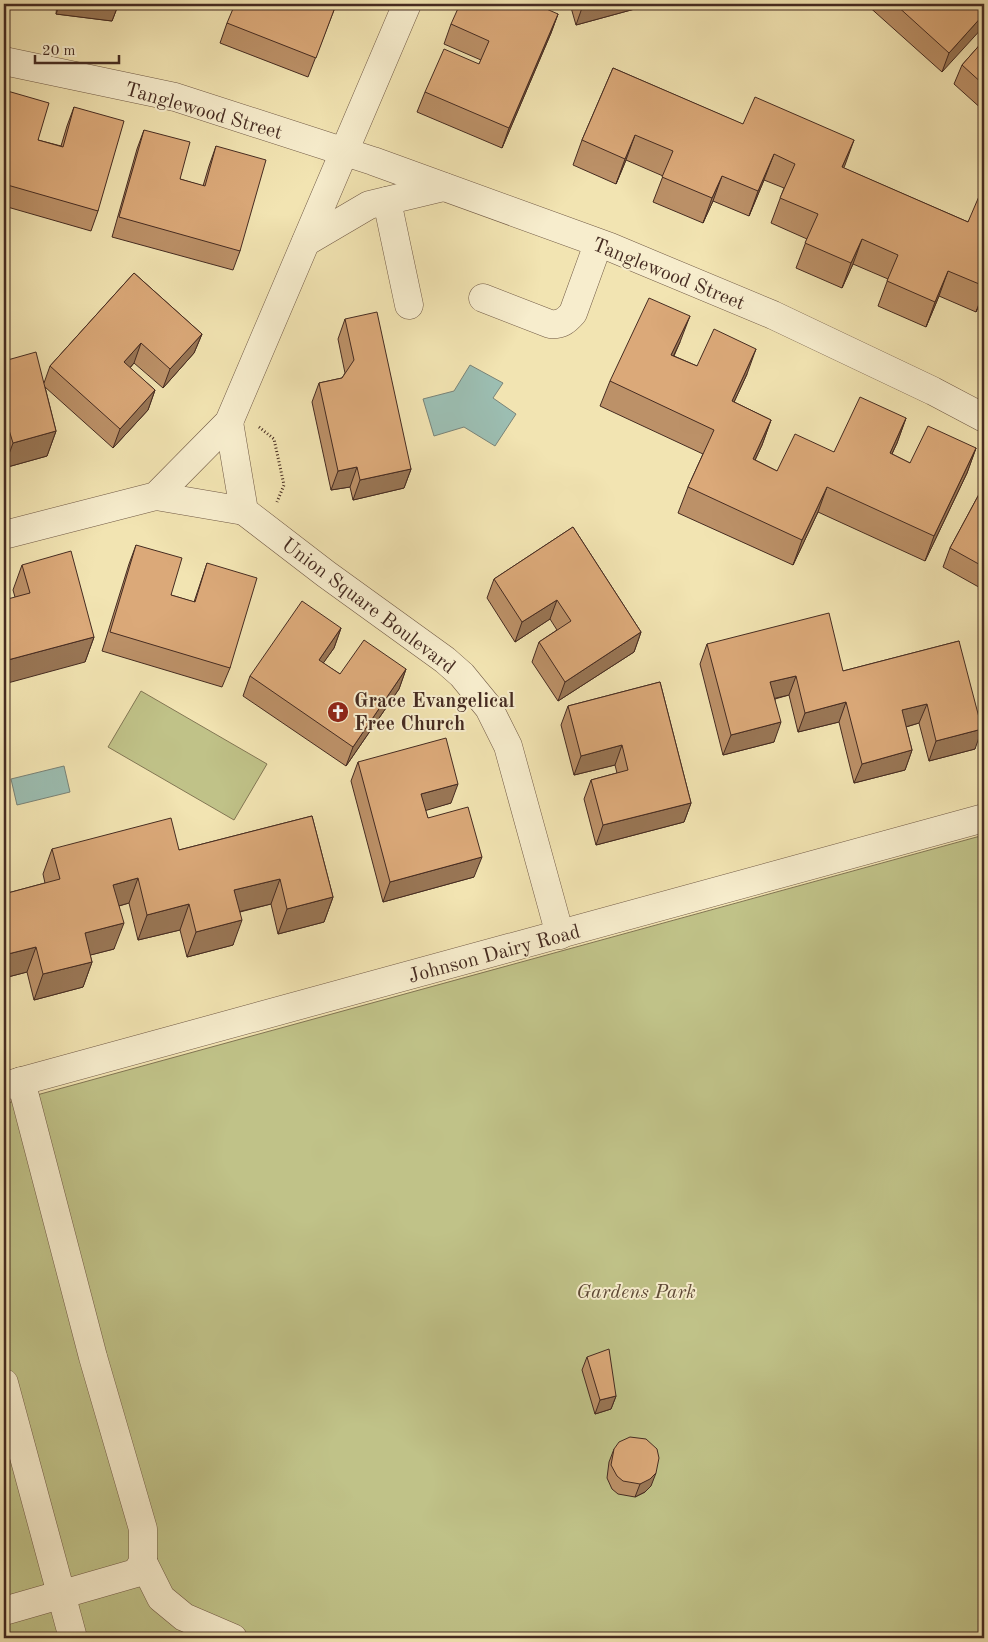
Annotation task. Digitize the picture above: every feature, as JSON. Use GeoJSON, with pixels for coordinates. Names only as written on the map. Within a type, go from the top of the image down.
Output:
{"type":"FeatureCollection","features":[{"type":"Feature","properties":{"kind":"street"},"geometry":{"type":"LineString","coordinates":[[156,496],[232,415],[407,4]]}},
{"type":"Feature","properties":{"kind":"street","name":"Tanglewood Street"},"geometry":{"type":"LineString","coordinates":[[4,61],[175,97],[344,151],[444,187],[598,244],[773,315],[933,391],[984,418]]}},
{"type":"Feature","properties":{"kind":"street"},"geometry":{"type":"LineString","coordinates":[[306,242],[369,205],[444,187]]}},
{"type":"Feature","properties":{"kind":"street"},"geometry":{"type":"LineString","coordinates":[[387,201],[409,305]]}},
{"type":"Feature","properties":{"kind":"street"},"geometry":{"type":"LineString","coordinates":[[483,298],[550,324],[558,325],[566,321],[573,313],[598,244]]}},
{"type":"Feature","properties":{"kind":"street"},"geometry":{"type":"LineString","coordinates":[[4,535],[156,496],[244,511],[232,415]]}},
{"type":"Feature","properties":{"kind":"street","name":"Union Square Boulevard"},"geometry":{"type":"LineString","coordinates":[[244,511],[444,660],[462,675],[489,708],[508,746],[560,935]]}},
{"type":"Feature","properties":{"kind":"street","name":"Johnson Dairy Road"},"geometry":{"type":"LineString","coordinates":[[12,1084],[984,821]]}},
{"type":"Feature","properties":{"kind":"street"},"geometry":{"type":"LineString","coordinates":[[12,1084],[143,1529],[143,1562],[161,1598],[184,1617],[233,1638]]}},
{"type":"Feature","properties":{"kind":"street"},"geometry":{"type":"LineString","coordinates":[[4,1383],[63,1595],[73,1638]]}},
{"type":"Feature","properties":{"kind":"street"},"geometry":{"type":"LineString","coordinates":[[4,1611],[136,1573],[143,1562]]}},
{"type":"Feature","properties":{"kind":"path"},"geometry":{"type":"LineString","coordinates":[[232,415],[274,439],[284,485],[267,528]]}},
{"type":"Feature","properties":{"kind":"green space"},"geometry":{"type":"Polygon","coordinates":[[[141,691],[267,764],[234,820],[108,747],[141,691]]]}},
{"type":"Feature","properties":{"kind":"green space","name":"Gardens Park"},"geometry":{"type":"Polygon","coordinates":[[[984,835],[984,1638],[4,1638],[4,1104],[984,835]]]}},
{"type":"Feature","properties":{"kind":"water"},"geometry":{"type":"Polygon","coordinates":[[[470,365],[503,383],[493,398],[516,414],[495,446],[464,427],[434,436],[423,399],[454,391],[470,365]]]}},
{"type":"Feature","properties":{"kind":"water"},"geometry":{"type":"Polygon","coordinates":[[[64,766],[70,792],[17,805],[11,779],[64,766]]]}},
{"type":"Feature","properties":{"kind":"building"},"geometry":{"type":"Polygon","coordinates":[[[86,4],[117,4],[117,8],[86,4]]]}},
{"type":"Feature","properties":{"kind":"building"},"geometry":{"type":"Polygon","coordinates":[[[235,4],[320,4],[334,10],[316,58],[227,23],[235,4]]]}},
{"type":"Feature","properties":{"kind":"building"},"geometry":{"type":"Polygon","coordinates":[[[460,4],[535,4],[558,14],[509,128],[425,92],[444,49],[479,64],[489,41],[451,24],[460,4]]]}},
{"type":"Feature","properties":{"kind":"building"},"geometry":{"type":"Polygon","coordinates":[[[895,4],[984,4],[984,14],[949,53],[895,4]]]}},
{"type":"Feature","properties":{"kind":"building"},"geometry":{"type":"Polygon","coordinates":[[[984,40],[984,85],[962,65],[984,40]]]}},
{"type":"Feature","properties":{"kind":"building"},"geometry":{"type":"Polygon","coordinates":[[[613,68],[743,124],[755,97],[854,140],[842,167],[968,222],[980,194],[984,196],[984,286],[948,271],[935,302],[887,281],[898,255],[862,239],[851,263],[805,243],[818,214],[780,198],[795,164],[774,154],[758,191],[722,176],[712,198],[662,177],[673,151],[635,135],[625,159],[582,140],[613,68]]]}},
{"type":"Feature","properties":{"kind":"building"},"geometry":{"type":"Polygon","coordinates":[[[4,90],[49,103],[38,140],[63,147],[74,107],[124,121],[98,211],[4,184],[4,90]]]}},
{"type":"Feature","properties":{"kind":"building"},"geometry":{"type":"Polygon","coordinates":[[[144,130],[190,142],[180,179],[205,186],[216,146],[266,160],[240,251],[119,217],[144,130]]]}},
{"type":"Feature","properties":{"kind":"building"},"geometry":{"type":"Polygon","coordinates":[[[134,273],[202,334],[170,369],[141,343],[124,362],[155,390],[120,429],[50,366],[134,273]]]}},
{"type":"Feature","properties":{"kind":"building"},"geometry":{"type":"Polygon","coordinates":[[[649,298],[690,316],[671,355],[697,366],[714,329],[756,349],[732,401],[771,420],[753,459],[777,471],[795,434],[834,452],[860,397],[906,418],[890,453],[910,463],[928,426],[976,448],[934,536],[827,487],[802,540],[688,487],[714,430],[610,381],[649,298]]]}},
{"type":"Feature","properties":{"kind":"building"},"geometry":{"type":"Polygon","coordinates":[[[377,312],[411,469],[360,480],[357,467],[338,471],[319,383],[342,378],[354,360],[345,319],[377,312]]]}},
{"type":"Feature","properties":{"kind":"building"},"geometry":{"type":"Polygon","coordinates":[[[36,352],[56,431],[13,443],[4,417],[4,361],[36,352]]]}},
{"type":"Feature","properties":{"kind":"building"},"geometry":{"type":"Polygon","coordinates":[[[984,485],[984,567],[950,548],[984,485]]]}},
{"type":"Feature","properties":{"kind":"building"},"geometry":{"type":"Polygon","coordinates":[[[573,527],[641,632],[565,682],[539,642],[571,621],[557,600],[522,622],[494,579],[573,527]]]}},
{"type":"Feature","properties":{"kind":"building"},"geometry":{"type":"Polygon","coordinates":[[[136,545],[182,558],[171,595],[195,602],[207,563],[257,578],[230,668],[110,632],[136,545]]]}},
{"type":"Feature","properties":{"kind":"building"},"geometry":{"type":"Polygon","coordinates":[[[71,551],[94,637],[4,661],[4,600],[30,593],[22,565],[71,551]]]}},
{"type":"Feature","properties":{"kind":"building"},"geometry":{"type":"Polygon","coordinates":[[[302,601],[341,628],[319,660],[340,674],[364,640],[406,669],[353,747],[250,676],[302,601]]]}},
{"type":"Feature","properties":{"kind":"building"},"geometry":{"type":"Polygon","coordinates":[[[829,613],[843,671],[959,641],[982,729],[936,741],[927,704],[902,710],[912,750],[862,764],[846,702],[805,713],[796,676],[770,682],[781,722],[731,735],[707,644],[829,613]]]}},
{"type":"Feature","properties":{"kind":"building"},"geometry":{"type":"Polygon","coordinates":[[[660,682],[691,803],[603,825],[591,780],[628,770],[622,745],[581,756],[568,706],[660,682]]]}},
{"type":"Feature","properties":{"kind":"building"},"geometry":{"type":"Polygon","coordinates":[[[446,738],[458,784],[421,794],[428,818],[468,807],[482,857],[390,882],[358,762],[446,738]]]}},
{"type":"Feature","properties":{"kind":"building"},"geometry":{"type":"Polygon","coordinates":[[[312,816],[333,897],[287,909],[280,879],[234,890],[242,920],[196,932],[189,904],[147,915],[138,878],[113,885],[124,923],[85,933],[92,962],[43,974],[36,947],[4,955],[4,894],[60,879],[52,849],[171,818],[179,850],[312,816]]]}},
{"type":"Feature","properties":{"kind":"building"},"geometry":{"type":"Polygon","coordinates":[[[609,1349],[616,1396],[600,1400],[587,1357],[609,1349]]]}},
{"type":"Feature","properties":{"kind":"building"},"geometry":{"type":"Polygon","coordinates":[[[630,1437],[646,1439],[657,1449],[659,1458],[656,1473],[650,1479],[640,1484],[623,1481],[617,1476],[611,1465],[614,1449],[619,1442],[630,1437]]]}},
{"type":"Feature","properties":{"kind":"place","name":"Grace Evangelical Free Church"},"geometry":{"type":"Point","coordinates":[338,712]}}]}
